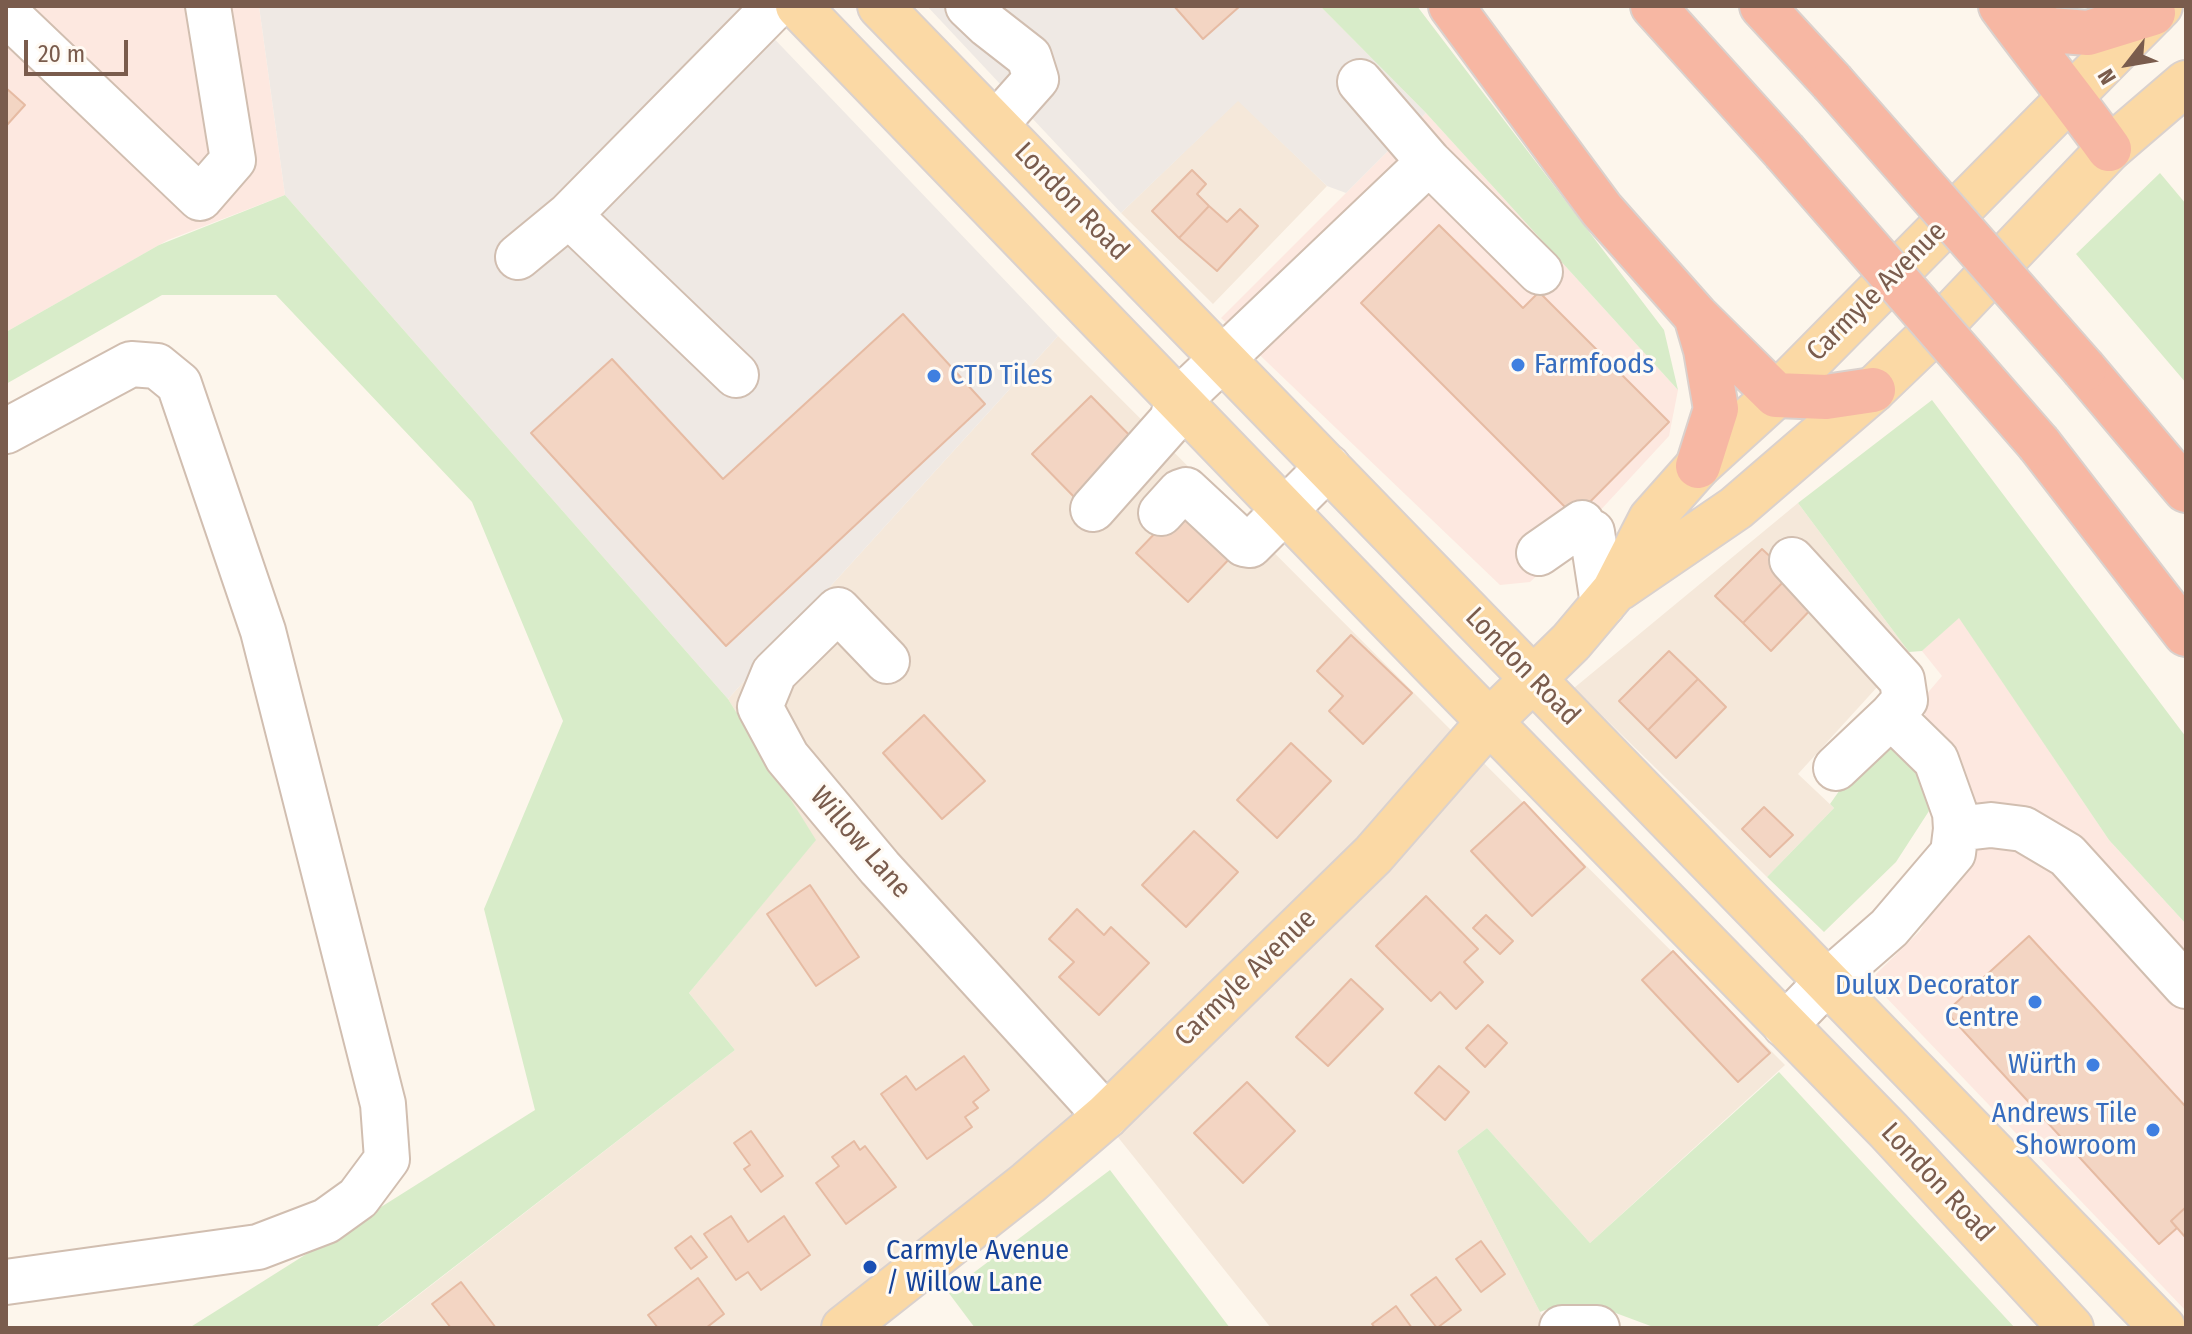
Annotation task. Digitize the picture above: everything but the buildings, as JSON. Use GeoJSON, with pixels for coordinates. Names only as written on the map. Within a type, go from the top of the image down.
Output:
{"type":"FeatureCollection","features":[{"type":"Feature","properties":{"kind":"highway"},"geometry":{"type":"LineString","coordinates":[[1451,6],[1602,210],[1696,316],[1776,395],[1826,397],[1873,390]]}},
{"type":"Feature","properties":{"kind":"highway"},"geometry":{"type":"LineString","coordinates":[[1653,6],[1784,151],[2039,444],[2186,634]]}},
{"type":"Feature","properties":{"kind":"highway"},"geometry":{"type":"LineString","coordinates":[[1762,6],[2084,369],[2186,490]]}},
{"type":"Feature","properties":{"kind":"highway"},"geometry":{"type":"LineString","coordinates":[[2003,6],[2050,30],[2088,33],[2156,10]]}},
{"type":"Feature","properties":{"kind":"highway"},"geometry":{"type":"LineString","coordinates":[[2003,6],[2109,149]]}},
{"type":"Feature","properties":{"kind":"highway"},"geometry":{"type":"LineString","coordinates":[[1696,316],[1706,350],[1716,409],[1698,466]]}},
{"type":"Feature","properties":{"kind":"main road","name":"London Road"},"geometry":{"type":"LineString","coordinates":[[798,6],[1489,722],[1889,1131],[2071,1328]]}},
{"type":"Feature","properties":{"kind":"main road","name":"London Road"},"geometry":{"type":"LineString","coordinates":[[880,6],[2163,1328]]}},
{"type":"Feature","properties":{"kind":"main road","name":"Carmyle Avenue"},"geometry":{"type":"LineString","coordinates":[[844,1328],[1028,1183],[1106,1116],[1373,855],[1489,722],[1571,642],[1608,598],[1651,519],[1698,466],[1776,395],[2156,10]]}},
{"type":"Feature","properties":{"kind":"main road","name":"Carmyle Avenue"},"geometry":{"type":"LineString","coordinates":[[1608,598],[1736,508],[1873,390],[1946,320],[2109,149],[2186,83]]}},
{"type":"Feature","properties":{"kind":"street"},"geometry":{"type":"LineString","coordinates":[[6,13],[200,198],[233,160],[208,6]]}},
{"type":"Feature","properties":{"kind":"street"},"geometry":{"type":"LineString","coordinates":[[518,257],[569,215],[775,6]]}},
{"type":"Feature","properties":{"kind":"street"},"geometry":{"type":"LineString","coordinates":[[968,6],[1029,57],[1036,79],[996,124]]}},
{"type":"Feature","properties":{"kind":"street"},"geometry":{"type":"LineString","coordinates":[[1360,82],[1429,162],[1540,272]]}},
{"type":"Feature","properties":{"kind":"street"},"geometry":{"type":"LineString","coordinates":[[1093,509],[1171,421],[1179,400],[1429,162]]}},
{"type":"Feature","properties":{"kind":"street"},"geometry":{"type":"LineString","coordinates":[[569,215],[736,375]]}},
{"type":"Feature","properties":{"kind":"street"},"geometry":{"type":"LineString","coordinates":[[6,431],[131,364],[157,366],[179,384],[263,631],[383,1104],[387,1159],[358,1198],[326,1221],[258,1247],[6,1282]]}},
{"type":"Feature","properties":{"kind":"street"},"geometry":{"type":"LineString","coordinates":[[1161,513],[1180,492],[1186,490],[1244,544],[1250,545],[1328,467]]}},
{"type":"Feature","properties":{"kind":"street"},"geometry":{"type":"LineString","coordinates":[[1539,553],[1587,528],[1608,598]]}},
{"type":"Feature","properties":{"kind":"street"},"geometry":{"type":"LineString","coordinates":[[1792,560],[1902,680],[1905,700],[1836,768]]}},
{"type":"Feature","properties":{"kind":"street","name":"Willow Lane"},"geometry":{"type":"LineString","coordinates":[[887,661],[838,610],[774,673],[760,707],[787,757],[880,868],[1106,1116]]}},
{"type":"Feature","properties":{"kind":"street"},"geometry":{"type":"LineString","coordinates":[[1785,1025],[1827,982],[1889,928],[1953,853],[1955,813],[1936,760],[1891,716]]}},
{"type":"Feature","properties":{"kind":"street"},"geometry":{"type":"LineString","coordinates":[[1956,829],[1991,825],[2023,829],[2067,855],[2186,986]]}},
{"type":"Feature","properties":{"kind":"street"},"geometry":{"type":"LineString","coordinates":[[1562,1328],[1597,1328]]}},
{"type":"Feature","properties":{"kind":"shaded area"},"geometry":{"type":"Polygon","coordinates":[[[6,6],[259,6],[285,195],[168,240],[6,332],[6,6]]]}},
{"type":"Feature","properties":{"kind":"shaded area"},"geometry":{"type":"Polygon","coordinates":[[[259,6],[743,6],[1058,336],[728,699],[285,195],[259,6]]]}},
{"type":"Feature","properties":{"kind":"shaded area"},"geometry":{"type":"Polygon","coordinates":[[[927,6],[1320,6],[1426,113],[1346,193],[1327,186],[1238,101],[1121,213],[927,6]]]}},
{"type":"Feature","properties":{"kind":"shaded area"},"geometry":{"type":"Polygon","coordinates":[[[1238,100],[1327,186],[1213,304],[1121,213],[1238,100]]]}},
{"type":"Feature","properties":{"kind":"shaded area"},"geometry":{"type":"Polygon","coordinates":[[[1426,113],[1678,390],[1669,436],[1560,554],[1530,582],[1500,585],[1221,318],[1426,113]]]}},
{"type":"Feature","properties":{"kind":"shaded area"},"geometry":{"type":"Polygon","coordinates":[[[1058,336],[1785,1065],[1590,1243],[1487,1128],[1457,1151],[1546,1328],[1271,1328],[1117,1136],[868,1328],[376,1328],[735,1050],[689,993],[815,840],[728,699],[1058,336]]]}},
{"type":"Feature","properties":{"kind":"shaded area"},"geometry":{"type":"Polygon","coordinates":[[[1798,503],[1909,652],[1798,774],[1834,808],[1767,877],[1574,688],[1798,503]]]}},
{"type":"Feature","properties":{"kind":"shaded area"},"geometry":{"type":"Polygon","coordinates":[[[1959,617],[2109,840],[2186,924],[2186,1311],[1880,991],[1876,974],[1920,931],[1958,864],[1925,720],[1925,696],[1942,676],[1922,651],[1959,617]]]}},
{"type":"Feature","properties":{"kind":"green space"},"geometry":{"type":"Polygon","coordinates":[[[1320,6],[1417,6],[1664,330],[1678,390],[1426,113],[1320,6]]]}},
{"type":"Feature","properties":{"kind":"green space"},"geometry":{"type":"Polygon","coordinates":[[[2160,173],[2186,204],[2186,383],[2076,254],[2160,173]]]}},
{"type":"Feature","properties":{"kind":"green space"},"geometry":{"type":"Polygon","coordinates":[[[285,195],[728,699],[816,840],[689,993],[735,1050],[375,1328],[189,1328],[535,1110],[484,909],[563,721],[472,502],[276,295],[162,295],[6,384],[6,332],[159,245],[285,195]]]}},
{"type":"Feature","properties":{"kind":"green space"},"geometry":{"type":"Polygon","coordinates":[[[1932,400],[2186,737],[2186,924],[2109,840],[1959,618],[1922,651],[1909,652],[1798,503],[1932,400]]]}},
{"type":"Feature","properties":{"kind":"green space"},"geometry":{"type":"Polygon","coordinates":[[[1884,746],[1899,748],[1919,768],[1929,811],[1896,862],[1824,932],[1767,877],[1834,808],[1830,804],[1865,754],[1884,746]]]}},
{"type":"Feature","properties":{"kind":"green space"},"geometry":{"type":"Polygon","coordinates":[[[1779,1072],[2015,1328],[1656,1328],[1613,1312],[1559,1305],[1540,1312],[1457,1151],[1487,1128],[1590,1243],[1779,1072]]]}},
{"type":"Feature","properties":{"kind":"green space"},"geometry":{"type":"Polygon","coordinates":[[[1110,1170],[1230,1328],[975,1328],[948,1292],[1110,1170]]]}},
{"type":"Feature","properties":{"kind":"place","name":"Farmfoods"},"geometry":{"type":"Point","coordinates":[1518,365]}},
{"type":"Feature","properties":{"kind":"place","name":"CTD Tiles"},"geometry":{"type":"Point","coordinates":[934,376]}},
{"type":"Feature","properties":{"kind":"place","name":"Dulux Decorator Centre"},"geometry":{"type":"Point","coordinates":[2035,1002]}},
{"type":"Feature","properties":{"kind":"place","name":"Würth"},"geometry":{"type":"Point","coordinates":[2093,1065]}},
{"type":"Feature","properties":{"kind":"place","name":"Andrews Tile Showroom"},"geometry":{"type":"Point","coordinates":[2153,1130]}},
{"type":"Feature","properties":{"kind":"place","name":"Carmyle Avenue / Willow Lane"},"geometry":{"type":"Point","coordinates":[870,1267]}}]}
